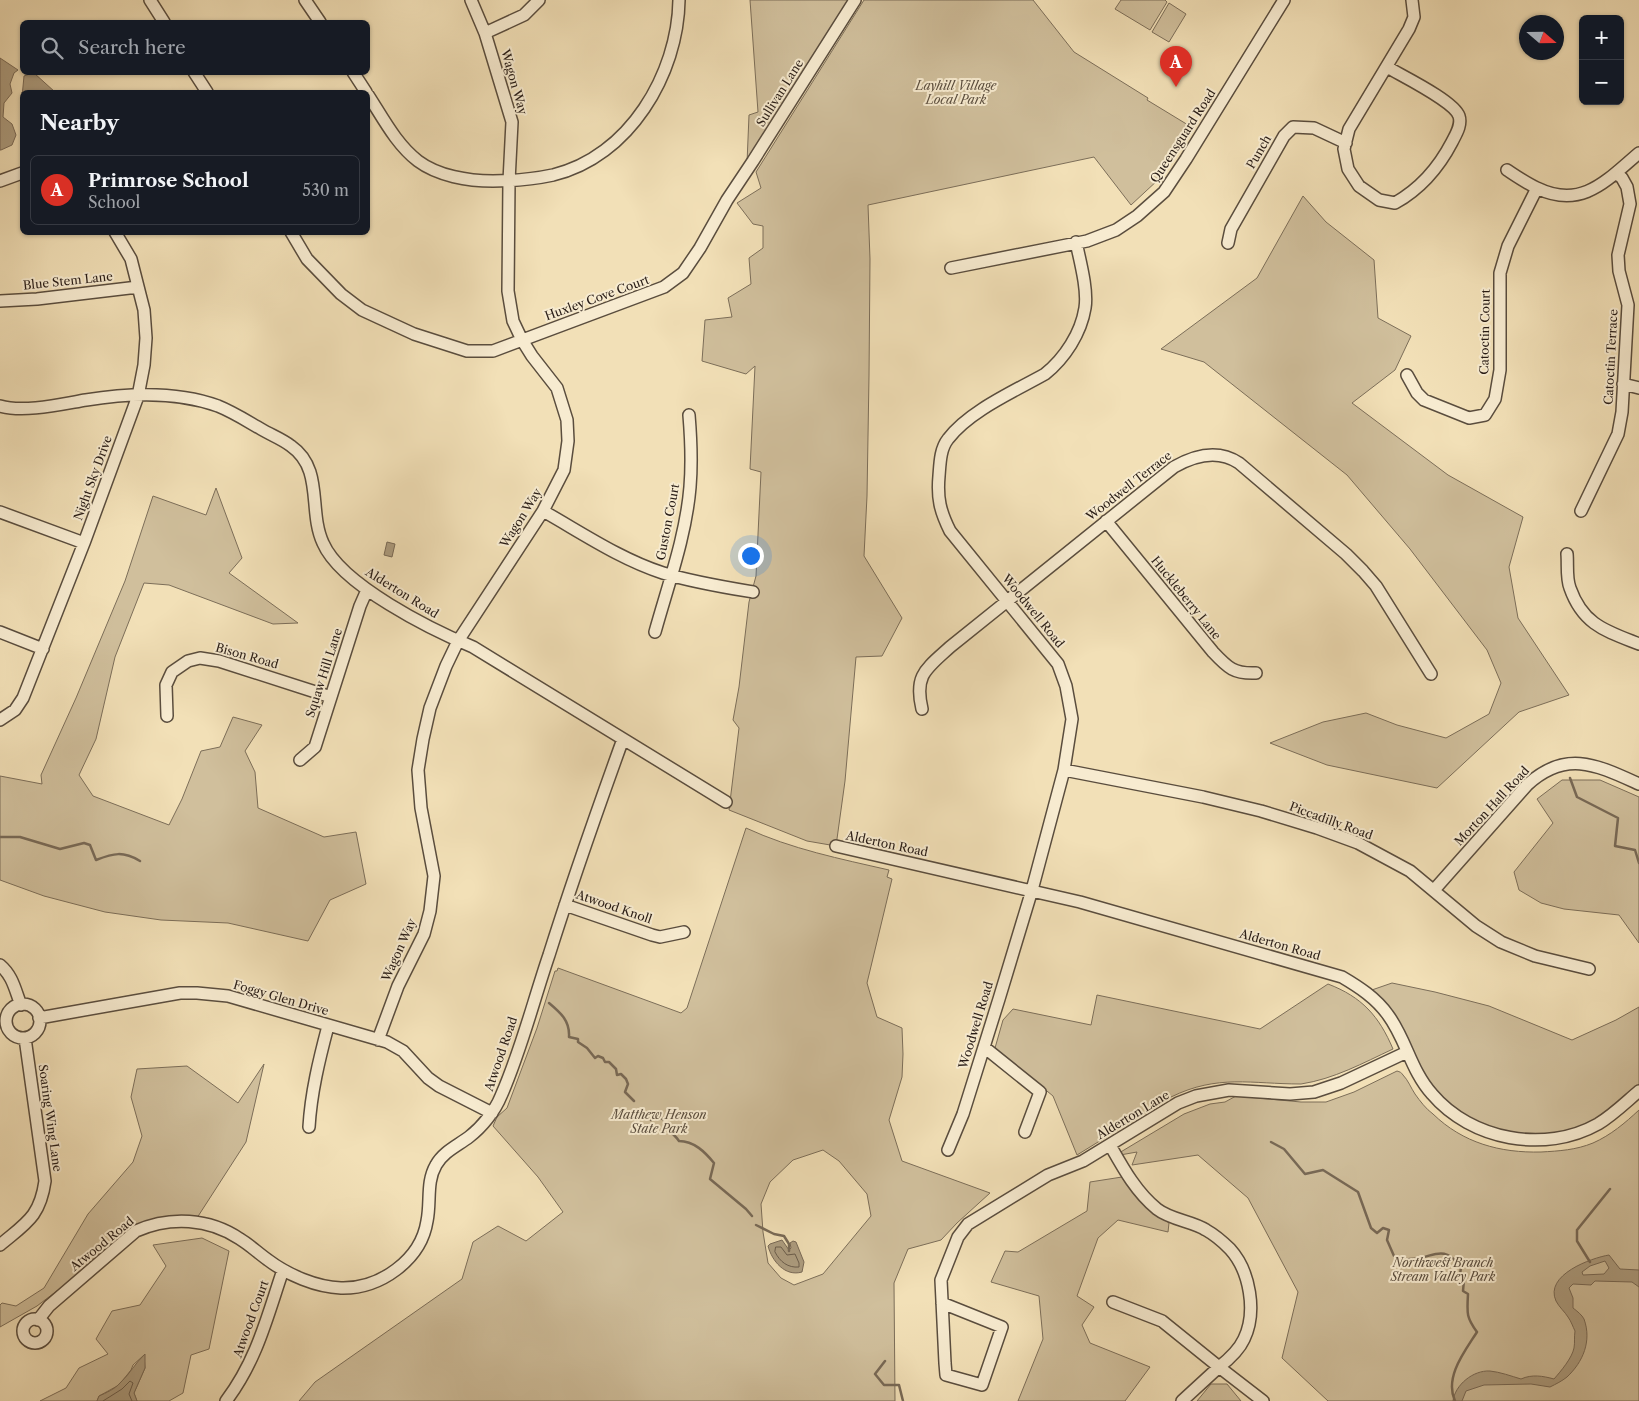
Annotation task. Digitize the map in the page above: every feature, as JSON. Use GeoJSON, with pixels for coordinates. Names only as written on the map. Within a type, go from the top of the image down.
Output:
{"type":"FeatureCollection","features":[{"type":"Feature","properties":{"kind":"street"},"geometry":{"type":"LineString","coordinates":[[150,0],[163,20]]}},
{"type":"Feature","properties":{"kind":"street"},"geometry":{"type":"LineString","coordinates":[[305,0],[319,20]]}},
{"type":"Feature","properties":{"kind":"street","name":"Wagon Way"},"geometry":{"type":"LineString","coordinates":[[378,1040],[398,986],[424,934],[430,911],[434,876],[420,808],[418,770],[430,708],[458,641],[543,511],[564,470],[568,441],[567,420],[556,388],[532,356],[513,321],[508,291],[509,181],[512,122],[485,33],[471,0]]}},
{"type":"Feature","properties":{"kind":"street"},"geometry":{"type":"LineString","coordinates":[[485,33],[524,15],[539,0]]}},
{"type":"Feature","properties":{"kind":"street"},"geometry":{"type":"LineString","coordinates":[[370,99],[400,145],[419,162],[440,172],[473,181],[509,181],[554,175],[581,164],[604,150],[625,132],[641,114],[659,84],[666,66],[678,26],[679,0]]}},
{"type":"Feature","properties":{"kind":"street","name":"Sullivan Lane"},"geometry":{"type":"LineString","coordinates":[[727,200],[855,0]]}},
{"type":"Feature","properties":{"kind":"street","name":"Queensguard Road"},"geometry":{"type":"LineString","coordinates":[[951,268],[1087,241],[1116,230],[1137,216],[1164,192],[1284,0]]}},
{"type":"Feature","properties":{"kind":"street"},"geometry":{"type":"LineString","coordinates":[[1386,66],[1444,100],[1454,108],[1460,117],[1459,129],[1440,164],[1408,196],[1395,203],[1379,200],[1359,186],[1348,169],[1344,149],[1348,129],[1386,66],[1409,29],[1414,17],[1412,0]]}},
{"type":"Feature","properties":{"kind":"street"},"geometry":{"type":"LineString","coordinates":[[196,75],[206,90]]}},
{"type":"Feature","properties":{"kind":"street"},"geometry":{"type":"LineString","coordinates":[[355,75],[364,90]]}},
{"type":"Feature","properties":{"kind":"street","name":"Punch"},"geometry":{"type":"LineString","coordinates":[[1228,243],[1231,228],[1284,136],[1293,127],[1314,128],[1346,143]]}},
{"type":"Feature","properties":{"kind":"street"},"geometry":{"type":"LineString","coordinates":[[1507,170],[1536,188],[1570,196],[1586,193],[1596,188],[1639,153]]}},
{"type":"Feature","properties":{"kind":"street","name":"Catoctin Terrace"},"geometry":{"type":"LineString","coordinates":[[1581,511],[1618,434],[1633,314],[1628,305],[1619,271],[1618,255],[1630,204],[1628,187],[1616,172]]}},
{"type":"Feature","properties":{"kind":"street"},"geometry":{"type":"LineString","coordinates":[[0,181],[20,174]]}},
{"type":"Feature","properties":{"kind":"street","name":"Catoctin Court"},"geometry":{"type":"LineString","coordinates":[[1407,375],[1417,393],[1424,400],[1469,418],[1485,415],[1495,399],[1500,370],[1500,273],[1508,246],[1536,188]]}},
{"type":"Feature","properties":{"kind":"street","name":"Huxley Cove Court"},"geometry":{"type":"LineString","coordinates":[[293,235],[307,259],[341,294],[362,310],[414,334],[466,351],[494,351],[664,287],[683,272],[700,248],[727,200]]}},
{"type":"Feature","properties":{"kind":"street","name":"Night Sky Drive"},"geometry":{"type":"LineString","coordinates":[[0,720],[15,710],[23,698],[84,543],[138,396],[144,365],[146,338],[144,310],[130,259],[117,235]]}},
{"type":"Feature","properties":{"kind":"street","name":"Woodwell Road"},"geometry":{"type":"LineString","coordinates":[[948,1150],[963,1114],[1032,890],[1064,770],[1072,718],[1066,686],[1058,664],[950,531],[942,516],[939,505],[938,485],[940,458],[946,440],[969,418],[1045,374],[1065,354],[1078,331],[1085,307],[1083,277],[1076,242]]}},
{"type":"Feature","properties":{"kind":"street","name":"Blue Stem Lane"},"geometry":{"type":"LineString","coordinates":[[0,302],[138,287]]}},
{"type":"Feature","properties":{"kind":"street"},"geometry":{"type":"LineString","coordinates":[[1623,384],[1639,388]]}},
{"type":"Feature","properties":{"kind":"street","name":"Alderton Road"},"geometry":{"type":"LineString","coordinates":[[0,406],[23,408],[109,396],[176,396],[209,403],[228,411],[291,446],[304,458],[311,472],[314,485],[318,530],[323,544],[338,567],[367,590],[438,632],[473,647],[726,802]]}},
{"type":"Feature","properties":{"kind":"street","name":"Guston Court"},"geometry":{"type":"LineString","coordinates":[[655,632],[683,531],[690,489],[689,415]]}},
{"type":"Feature","properties":{"kind":"street","name":"Woodwell Terrace"},"geometry":{"type":"LineString","coordinates":[[922,709],[919,685],[927,668],[1174,467],[1190,458],[1218,454],[1233,459],[1346,554],[1363,571],[1376,586],[1431,674]]}},
{"type":"Feature","properties":{"kind":"street"},"geometry":{"type":"LineString","coordinates":[[543,511],[614,552],[671,575],[714,586],[753,592]]}},
{"type":"Feature","properties":{"kind":"street"},"geometry":{"type":"LineString","coordinates":[[0,512],[84,543]]}},
{"type":"Feature","properties":{"kind":"street","name":"Huckleberry Lane"},"geometry":{"type":"LineString","coordinates":[[1106,521],[1227,667],[1242,673],[1256,673]]}},
{"type":"Feature","properties":{"kind":"street"},"geometry":{"type":"LineString","coordinates":[[1567,554],[1569,587],[1582,612],[1593,624],[1639,644]]}},
{"type":"Feature","properties":{"kind":"street","name":"Squaw Hill Lane"},"geometry":{"type":"LineString","coordinates":[[300,760],[315,747],[360,606],[367,590]]}},
{"type":"Feature","properties":{"kind":"street"},"geometry":{"type":"LineString","coordinates":[[0,632],[43,649]]}},
{"type":"Feature","properties":{"kind":"street","name":"Bison Road"},"geometry":{"type":"LineString","coordinates":[[167,716],[166,685],[172,672],[188,661],[200,658],[219,661],[331,697]]}},
{"type":"Feature","properties":{"kind":"street","name":"Atwood Road"},"geometry":{"type":"LineString","coordinates":[[38,1320],[49,1306],[136,1231],[150,1225],[166,1222],[195,1221],[210,1224],[239,1238],[283,1270],[304,1280],[325,1286],[340,1288],[356,1287],[377,1281],[400,1267],[412,1255],[420,1243],[427,1222],[430,1177],[436,1163],[447,1152],[470,1136],[492,1113],[501,1097],[580,859],[623,739]]}},
{"type":"Feature","properties":{"kind":"street","name":"Morton Hall Road"},"geometry":{"type":"LineString","coordinates":[[1434,890],[1538,775],[1566,765],[1589,764],[1639,784]]}},
{"type":"Feature","properties":{"kind":"street","name":"Piccadilly Road"},"geometry":{"type":"LineString","coordinates":[[1064,770],[1203,797],[1261,811],[1358,843],[1410,871],[1476,926],[1501,942],[1534,956],[1589,969]]}},
{"type":"Feature","properties":{"kind":"street","name":"Alderton Road"},"geometry":{"type":"LineString","coordinates":[[836,846],[1080,902],[1342,977],[1366,992],[1389,1015],[1430,1094],[1448,1111],[1479,1130],[1500,1136],[1523,1139],[1546,1139],[1571,1135],[1598,1124],[1639,1090]]}},
{"type":"Feature","properties":{"kind":"street","name":"Atwood Knoll"},"geometry":{"type":"LineString","coordinates":[[565,905],[660,937],[684,932]]}},
{"type":"Feature","properties":{"kind":"street"},"geometry":{"type":"LineString","coordinates":[[0,965],[14,982],[21,1005]]}},
{"type":"Feature","properties":{"kind":"street","name":"Foggy Glen Drive"},"geometry":{"type":"LineString","coordinates":[[39,1018],[180,993],[198,992],[228,996],[387,1042],[403,1052],[428,1078],[439,1086],[492,1113]]}},
{"type":"Feature","properties":{"kind":"street"},"geometry":{"type":"LineString","coordinates":[[21,1005],[30,1006],[39,1018],[38,1029],[25,1038],[11,1034],[3,1027],[11,1010],[21,1005]]}},
{"type":"Feature","properties":{"kind":"street"},"geometry":{"type":"LineString","coordinates":[[309,1127],[316,1074],[328,1026]]}},
{"type":"Feature","properties":{"kind":"street","name":"Soaring Wing Lane"},"geometry":{"type":"LineString","coordinates":[[0,1245],[30,1219],[37,1210],[43,1197],[45,1181],[25,1038]]}},
{"type":"Feature","properties":{"kind":"street"},"geometry":{"type":"LineString","coordinates":[[984,1047],[1040,1092],[1025,1132]]}},
{"type":"Feature","properties":{"kind":"street","name":"Alderton Lane"},"geometry":{"type":"LineString","coordinates":[[942,1303],[1002,1327],[982,1385],[946,1375],[942,1303],[941,1280],[958,1237],[968,1224],[1048,1175],[1083,1161],[1178,1104],[1196,1096],[1229,1090],[1290,1094],[1314,1092],[1341,1084],[1407,1052]]}},
{"type":"Feature","properties":{"kind":"street"},"geometry":{"type":"LineString","coordinates":[[1110,1145],[1117,1160],[1142,1196],[1159,1211],[1204,1229],[1220,1239],[1231,1250],[1242,1268],[1252,1305],[1244,1341],[1229,1359],[1182,1401]]}},
{"type":"Feature","properties":{"kind":"street","name":"Atwood Court"},"geometry":{"type":"LineString","coordinates":[[226,1401],[240,1382],[256,1350],[283,1270]]}},
{"type":"Feature","properties":{"kind":"street"},"geometry":{"type":"LineString","coordinates":[[1113,1302],[1162,1321],[1263,1401]]}},
{"type":"Feature","properties":{"kind":"green space"},"geometry":{"type":"Polygon","coordinates":[[[750,0],[853,0],[747,163],[749,115],[758,112],[750,0]]]}},
{"type":"Feature","properties":{"kind":"green space","name":"Layhill Village Local Park"},"geometry":{"type":"Polygon","coordinates":[[[864,0],[1033,0],[1074,52],[1193,128],[1159,179],[1131,205],[1094,157],[868,205],[870,259],[869,376],[864,556],[902,618],[882,656],[856,657],[845,781],[836,846],[807,841],[729,810],[739,728],[733,720],[739,687],[749,602],[756,576],[761,472],[750,469],[755,366],[746,374],[702,361],[705,320],[732,317],[728,298],[751,284],[749,258],[763,248],[763,226],[753,224],[737,203],[761,188],[756,172],[864,0]]]}},
{"type":"Feature","properties":{"kind":"green space"},"geometry":{"type":"Polygon","coordinates":[[[1121,0],[1165,0],[1167,2],[1150,30],[1115,9],[1121,0]]]}},
{"type":"Feature","properties":{"kind":"green space"},"geometry":{"type":"Polygon","coordinates":[[[1169,3],[1186,14],[1169,42],[1152,32],[1169,3]]]}},
{"type":"Feature","properties":{"kind":"green space"},"geometry":{"type":"Polygon","coordinates":[[[1303,196],[1326,222],[1374,260],[1378,318],[1411,336],[1395,370],[1352,403],[1448,475],[1523,517],[1509,567],[1518,618],[1569,695],[1519,712],[1437,788],[1327,765],[1270,743],[1323,722],[1366,713],[1397,725],[1446,738],[1489,714],[1501,683],[1487,650],[1410,549],[1347,475],[1204,362],[1161,349],[1257,278],[1303,196]]]}},
{"type":"Feature","properties":{"kind":"green space"},"geometry":{"type":"Polygon","coordinates":[[[216,488],[242,558],[229,573],[298,623],[273,624],[169,585],[144,583],[115,657],[96,739],[79,775],[93,796],[169,825],[182,799],[201,751],[220,747],[233,717],[262,725],[245,751],[255,772],[258,808],[324,837],[356,832],[366,884],[330,900],[308,941],[228,923],[161,920],[105,912],[44,896],[0,880],[0,776],[42,784],[41,775],[76,698],[125,581],[153,496],[206,515],[216,488]]]}},
{"type":"Feature","properties":{"kind":"green space"},"geometry":{"type":"Polygon","coordinates":[[[1562,780],[1600,780],[1639,797],[1639,943],[1619,915],[1564,909],[1541,903],[1519,890],[1514,872],[1553,823],[1537,799],[1562,780]]]}},
{"type":"Feature","properties":{"kind":"green space","name":"Matthew Henson State Park"},"geometry":{"type":"Polygon","coordinates":[[[746,828],[798,848],[889,870],[887,877],[892,879],[867,983],[877,1017],[902,1028],[902,1077],[889,1120],[902,1161],[990,1193],[941,1240],[908,1249],[894,1283],[895,1401],[299,1401],[315,1382],[462,1279],[473,1242],[498,1226],[526,1241],[563,1212],[538,1177],[493,1126],[497,1117],[507,1108],[537,1028],[555,971],[558,968],[681,1013],[687,1008],[746,828]],[[823,1150],[793,1160],[770,1182],[761,1204],[768,1263],[781,1278],[794,1285],[823,1274],[871,1216],[867,1194],[839,1161],[823,1150]]]}},
{"type":"Feature","properties":{"kind":"green space"},"geometry":{"type":"Polygon","coordinates":[[[1392,983],[1489,1006],[1572,1040],[1639,1007],[1639,1091],[1571,1135],[1523,1139],[1448,1111],[1366,992],[1392,983]]]}},
{"type":"Feature","properties":{"kind":"green space"},"geometry":{"type":"Polygon","coordinates":[[[1328,984],[1351,995],[1368,1009],[1382,1027],[1393,1049],[1348,1070],[1313,1082],[1301,1084],[1235,1082],[1204,1085],[1188,1090],[1171,1097],[1077,1155],[1053,1096],[995,1048],[1003,1020],[1013,1009],[1091,1025],[1097,995],[1260,1029],[1328,984]]]}},
{"type":"Feature","properties":{"kind":"green space"},"geometry":{"type":"Polygon","coordinates":[[[264,1064],[246,1142],[195,1221],[136,1231],[37,1306],[0,1327],[0,1305],[2,1303],[16,1306],[44,1288],[88,1214],[133,1162],[142,1136],[131,1097],[137,1069],[187,1066],[238,1103],[264,1064]]]}},
{"type":"Feature","properties":{"kind":"green space","name":"Northwest Branch Stream Valley Park"},"geometry":{"type":"Polygon","coordinates":[[[1397,1071],[1405,1077],[1415,1094],[1426,1107],[1445,1124],[1470,1139],[1511,1151],[1548,1152],[1587,1145],[1600,1140],[1612,1132],[1639,1110],[1639,1401],[1328,1401],[1282,1358],[1298,1292],[1248,1198],[1198,1155],[1132,1165],[1137,1152],[1120,1155],[1119,1153],[1184,1114],[1210,1104],[1225,1102],[1236,1096],[1301,1102],[1326,1102],[1354,1092],[1397,1071]]]}},
{"type":"Feature","properties":{"kind":"green space"},"geometry":{"type":"Polygon","coordinates":[[[1122,1177],[1142,1203],[1169,1223],[1168,1232],[1118,1220],[1098,1238],[1077,1296],[1094,1307],[1082,1325],[1090,1343],[1150,1367],[1125,1401],[1018,1401],[1043,1339],[1039,1296],[991,1282],[1005,1251],[1018,1252],[1087,1211],[1090,1182],[1122,1177]]]}},
{"type":"Feature","properties":{"kind":"green space"},"geometry":{"type":"Polygon","coordinates":[[[202,1238],[229,1251],[209,1349],[191,1355],[183,1393],[169,1401],[137,1401],[134,1393],[145,1368],[144,1355],[133,1365],[119,1385],[99,1396],[97,1401],[40,1401],[66,1388],[79,1368],[108,1354],[96,1339],[112,1311],[140,1305],[166,1266],[153,1245],[202,1238]]]}},
{"type":"Feature","properties":{"kind":"green space"},"geometry":{"type":"Polygon","coordinates":[[[1211,1384],[1227,1384],[1241,1401],[1197,1401],[1211,1384]]]}},
{"type":"Feature","properties":{"kind":"water"},"geometry":{"type":"Polygon","coordinates":[[[0,58],[18,70],[14,73],[10,84],[12,93],[4,103],[3,117],[12,124],[16,135],[12,145],[1,150],[0,150],[0,58]]]}},
{"type":"Feature","properties":{"kind":"water"},"geometry":{"type":"Polygon","coordinates":[[[36,75],[53,90],[22,90],[24,76],[36,75]]]}},
{"type":"Feature","properties":{"kind":"water"},"geometry":{"type":"Polygon","coordinates":[[[387,542],[395,544],[392,557],[384,555],[387,542]]]}},
{"type":"Feature","properties":{"kind":"water"},"geometry":{"type":"Polygon","coordinates":[[[782,1240],[789,1250],[791,1248],[790,1243],[796,1242],[804,1262],[802,1272],[790,1272],[776,1262],[768,1246],[782,1240]]]}},
{"type":"Feature","properties":{"kind":"water"},"geometry":{"type":"Polygon","coordinates":[[[1609,1255],[1620,1269],[1639,1270],[1639,1287],[1632,1282],[1595,1281],[1591,1285],[1573,1284],[1569,1288],[1573,1298],[1573,1308],[1584,1319],[1587,1335],[1582,1358],[1567,1377],[1550,1387],[1531,1384],[1484,1385],[1466,1391],[1462,1401],[1453,1401],[1454,1395],[1461,1384],[1471,1376],[1484,1371],[1498,1372],[1521,1379],[1529,1376],[1538,1376],[1554,1379],[1573,1352],[1575,1331],[1556,1301],[1554,1292],[1557,1283],[1571,1269],[1609,1255]],[[1605,1261],[1590,1266],[1582,1272],[1583,1275],[1604,1274],[1609,1268],[1605,1261]]]}},
{"type":"Feature","properties":{"kind":"water"},"geometry":{"type":"Polygon","coordinates":[[[145,1354],[145,1368],[134,1393],[137,1401],[97,1401],[99,1396],[118,1385],[145,1354]]]}},
{"type":"Feature","properties":{"kind":"waterway"},"geometry":{"type":"LineString","coordinates":[[1570,778],[1577,797],[1618,818],[1615,846],[1635,850],[1639,863]]}},
{"type":"Feature","properties":{"kind":"waterway"},"geometry":{"type":"LineString","coordinates":[[0,837],[20,837],[60,849],[84,843],[90,845],[96,860],[123,854],[140,861]]}},
{"type":"Feature","properties":{"kind":"waterway"},"geometry":{"type":"LineString","coordinates":[[549,1003],[564,1018],[568,1026],[569,1037],[578,1039],[578,1042],[587,1048],[595,1058],[598,1056],[603,1058],[605,1062],[609,1062],[616,1069],[617,1075],[621,1074],[626,1079],[628,1084],[625,1092],[634,1101]]}},
{"type":"Feature","properties":{"kind":"waterway"},"geometry":{"type":"LineString","coordinates":[[651,1120],[659,1117],[667,1122],[666,1126],[679,1141],[690,1143],[707,1155],[714,1163],[710,1179],[752,1216]]}},
{"type":"Feature","properties":{"kind":"waterway"},"geometry":{"type":"LineString","coordinates":[[1271,1142],[1284,1149],[1305,1174],[1323,1170],[1358,1192],[1371,1228],[1377,1233],[1383,1228],[1389,1230],[1387,1240],[1394,1256],[1408,1259],[1442,1253],[1454,1259],[1461,1267],[1460,1275],[1464,1280],[1463,1291],[1468,1294],[1468,1315],[1477,1332],[1457,1365],[1454,1374],[1452,1392],[1455,1401]]}},
{"type":"Feature","properties":{"kind":"waterway"},"geometry":{"type":"LineString","coordinates":[[1590,1262],[1577,1241],[1577,1230],[1610,1189]]}},
{"type":"Feature","properties":{"kind":"waterway"},"geometry":{"type":"LineString","coordinates":[[756,1225],[774,1234],[784,1236],[789,1244],[789,1251]]}},
{"type":"Feature","properties":{"kind":"waterway"},"geometry":{"type":"LineString","coordinates":[[885,1361],[875,1374],[884,1385],[899,1385],[903,1401]]}},
{"type":"Feature","properties":{"kind":"place","name":"Primrose School"},"geometry":{"type":"Point","coordinates":[1176,87]}}]}
